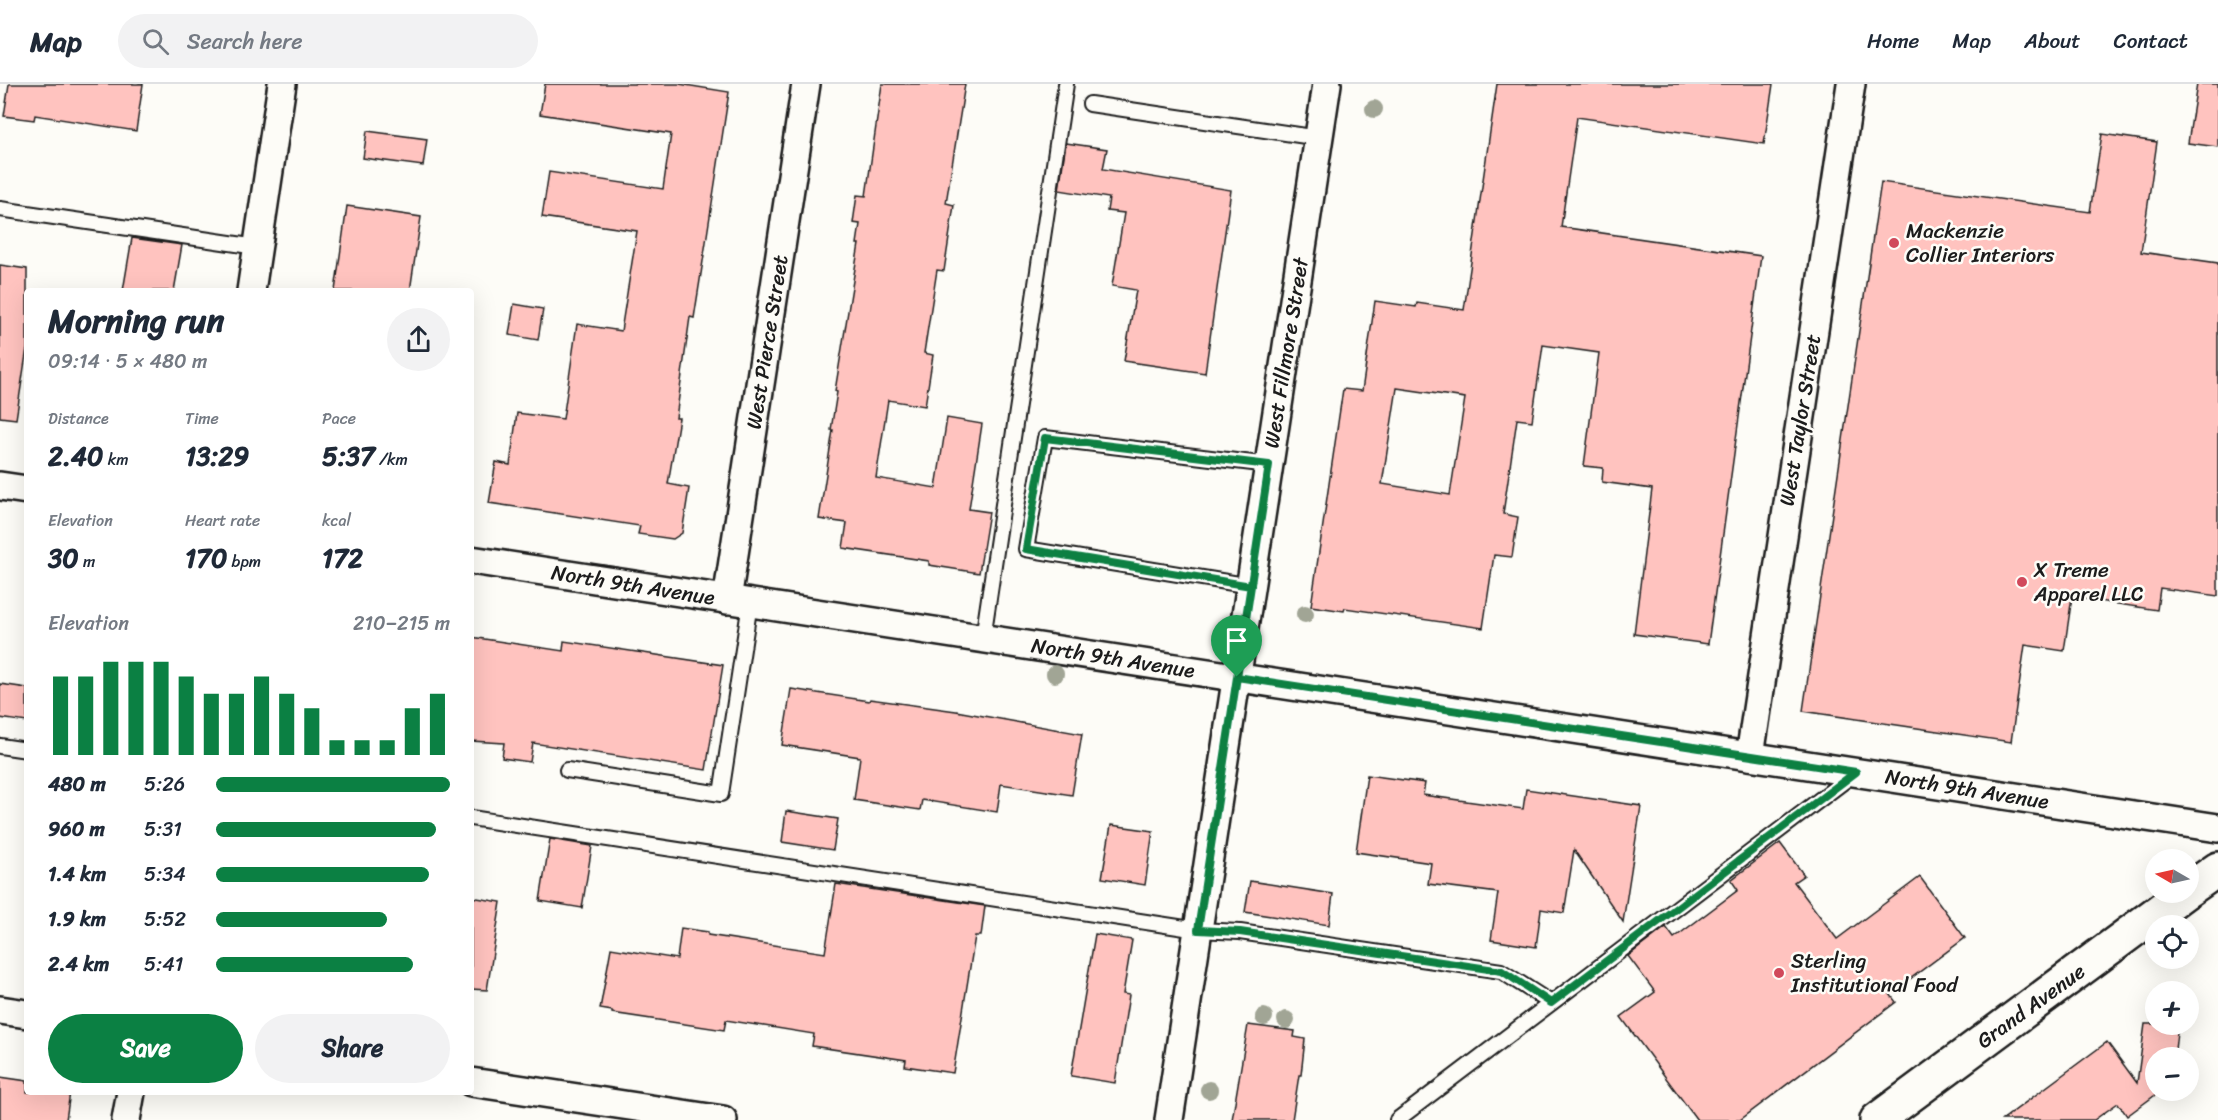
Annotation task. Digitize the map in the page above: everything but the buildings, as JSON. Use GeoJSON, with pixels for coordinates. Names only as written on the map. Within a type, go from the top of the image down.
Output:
{"type":"FeatureCollection","features":[{"type":"Feature","properties":{"kind":"main road","name":"Grand Avenue"},"geometry":{"type":"LineString","coordinates":[[2199,882],[2218,869]]}},
{"type":"Feature","properties":{"kind":"main road","name":"Grand Avenue"},"geometry":{"type":"LineString","coordinates":[[1877,1120],[2171,903]]}},
{"type":"Feature","properties":{"kind":"street"},"geometry":{"type":"LineString","coordinates":[[251,288],[282,84]]}},
{"type":"Feature","properties":{"kind":"street","name":"West Pierce Street"},"geometry":{"type":"LineString","coordinates":[[738,602],[806,84]]}},
{"type":"Feature","properties":{"kind":"street","name":"West Fillmore Street"},"geometry":{"type":"LineString","coordinates":[[1168,1120],[1327,84]]}},
{"type":"Feature","properties":{"kind":"street","name":"West Taylor Street"},"geometry":{"type":"LineString","coordinates":[[1750,756],[1851,84]]}},
{"type":"Feature","properties":{"kind":"street"},"geometry":{"type":"LineString","coordinates":[[0,486],[24,490]]}},
{"type":"Feature","properties":{"kind":"street","name":"North 9th Avenue"},"geometry":{"type":"LineString","coordinates":[[474,560],[2218,828]]}},
{"type":"Feature","properties":{"kind":"street"},"geometry":{"type":"LineString","coordinates":[[0,1010],[24,1014]]}},
{"type":"Feature","properties":{"kind":"street"},"geometry":{"type":"LineString","coordinates":[[474,1082],[723,1120]]}},
{"type":"Feature","properties":{"kind":"street"},"geometry":{"type":"LineString","coordinates":[[126,1120],[130,1095]]}},
{"type":"Feature","properties":{"kind":"lane"},"geometry":{"type":"LineString","coordinates":[[983,638],[1066,84]]}},
{"type":"Feature","properties":{"kind":"lane"},"geometry":{"type":"LineString","coordinates":[[1090,104],[1319,138]]}},
{"type":"Feature","properties":{"kind":"lane"},"geometry":{"type":"LineString","coordinates":[[0,208],[257,247]]}},
{"type":"Feature","properties":{"kind":"lane"},"geometry":{"type":"LineString","coordinates":[[1251,586],[1026,549],[1045,438],[1269,465]]}},
{"type":"Feature","properties":{"kind":"lane"},"geometry":{"type":"LineString","coordinates":[[567,770],[721,794],[738,602]]}},
{"type":"Feature","properties":{"kind":"lane"},"geometry":{"type":"LineString","coordinates":[[0,746],[24,750]]}},
{"type":"Feature","properties":{"kind":"lane"},"geometry":{"type":"LineString","coordinates":[[1397,1120],[1856,772]]}},
{"type":"Feature","properties":{"kind":"lane"},"geometry":{"type":"LineString","coordinates":[[474,818],[1198,930],[1240,932],[1502,971],[1551,1003]]}},
{"type":"Feature","properties":{"kind":"place","name":"Mackenzie Collier Interiors"},"geometry":{"type":"Point","coordinates":[1894,243]}},
{"type":"Feature","properties":{"kind":"place","name":"X Treme Apparel LLC"},"geometry":{"type":"Point","coordinates":[2022,582]}},
{"type":"Feature","properties":{"kind":"place","name":"Sterling Institutional Food"},"geometry":{"type":"Point","coordinates":[1779,973]}},
{"type":"Feature","properties":{"kind":"route"},"geometry":{"type":"LineString","coordinates":[[1237,677],[1198,930],[1240,932],[1502,971],[1551,1003],[1856,772],[1237,677],[1269,465],[1045,438],[1026,549],[1251,586],[1237,677]]}}]}
